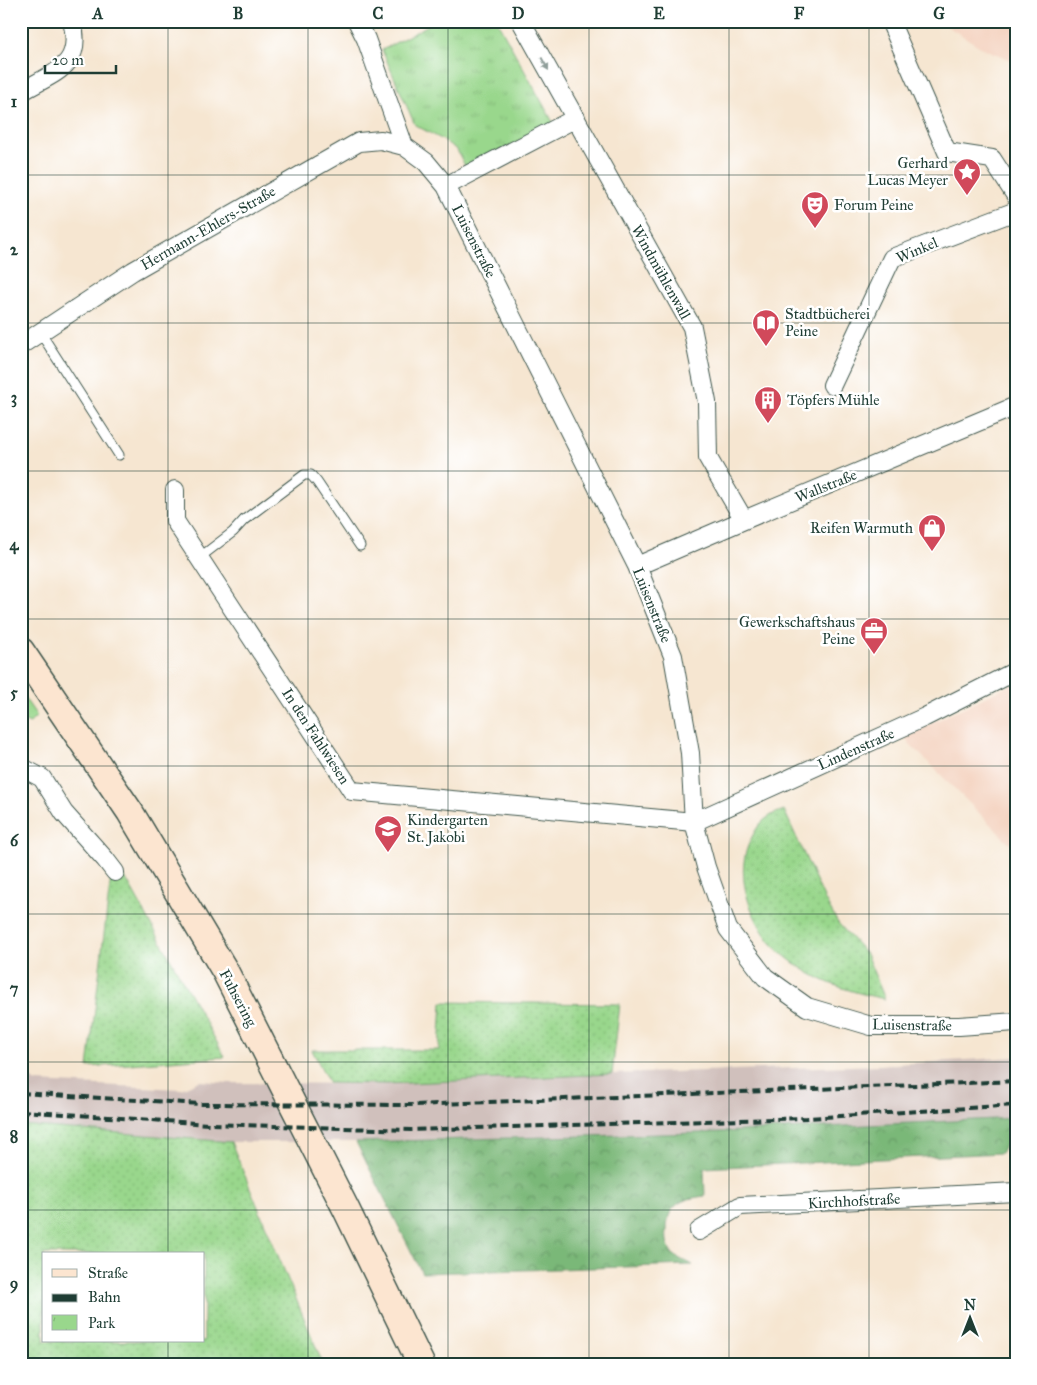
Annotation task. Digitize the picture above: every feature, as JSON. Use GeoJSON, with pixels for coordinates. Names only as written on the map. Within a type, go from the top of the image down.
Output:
{"type":"FeatureCollection","features":[{"type":"Feature","properties":{"kind":"street"},"geometry":{"type":"LineString","coordinates":[[21,92],[66,66],[74,53],[75,33],[72,21]]}},
{"type":"Feature","properties":{"kind":"street"},"geometry":{"type":"LineString","coordinates":[[357,21],[366,38],[404,146]]}},
{"type":"Feature","properties":{"kind":"street","name":"Windmühlenwall"},"geometry":{"type":"LineString","coordinates":[[522,21],[692,327],[707,402],[708,458],[744,520]]}},
{"type":"Feature","properties":{"kind":"street"},"geometry":{"type":"LineString","coordinates":[[892,25],[947,152],[992,159],[1016,196]]}},
{"type":"Feature","properties":{"kind":"street"},"geometry":{"type":"LineString","coordinates":[[446,186],[576,118]]}},
{"type":"Feature","properties":{"kind":"street","name":"Hermann-Ehlers-Straße"},"geometry":{"type":"LineString","coordinates":[[21,345],[133,271],[359,142],[381,140],[404,146]]}},
{"type":"Feature","properties":{"kind":"street","name":"Luisenstraße"},"geometry":{"type":"LineString","coordinates":[[404,146],[426,162],[446,186],[637,566],[672,656],[690,753],[694,822],[706,867],[728,928],[765,977],[807,1007],[871,1026],[959,1026],[1016,1022]]}},
{"type":"Feature","properties":{"kind":"street","name":"Winkel"},"geometry":{"type":"LineString","coordinates":[[832,385],[892,258],[1016,211]]}},
{"type":"Feature","properties":{"kind":"street","name":"Wallstraße"},"geometry":{"type":"LineString","coordinates":[[637,566],[1016,406]]}},
{"type":"Feature","properties":{"kind":"street","name":"In den Fahlwiesen"},"geometry":{"type":"LineString","coordinates":[[175,490],[175,521],[352,791],[694,822]]}},
{"type":"Feature","properties":{"kind":"street","name":"Fuhsering"},"geometry":{"type":"LineString","coordinates":[[21,651],[130,812],[224,971],[346,1208],[421,1364]]}},
{"type":"Feature","properties":{"kind":"street","name":"Lindenstraße"},"geometry":{"type":"LineString","coordinates":[[694,822],[925,717],[1016,671]]}},
{"type":"Feature","properties":{"kind":"street"},"geometry":{"type":"LineString","coordinates":[[21,768],[42,778],[64,812],[115,872]]}},
{"type":"Feature","properties":{"kind":"street","name":"Kirchhofstraße"},"geometry":{"type":"LineString","coordinates":[[698,1231],[740,1206],[1016,1192]]}},
{"type":"Feature","properties":{"kind":"lane"},"geometry":{"type":"LineString","coordinates":[[40,332],[119,455]]}},
{"type":"Feature","properties":{"kind":"lane"},"geometry":{"type":"LineString","coordinates":[[199,558],[233,532],[244,520],[304,476],[311,475],[360,546]]}},
{"type":"Feature","properties":{"kind":"shaded area"},"geometry":{"type":"Polygon","coordinates":[[[939,21],[1016,21],[1016,62],[982,48],[939,21]]]}},
{"type":"Feature","properties":{"kind":"shaded area"},"geometry":{"type":"Polygon","coordinates":[[[1016,682],[1016,845],[1010,844],[903,737],[1016,682]]]}},
{"type":"Feature","properties":{"kind":"shaded area"},"geometry":{"type":"Polygon","coordinates":[[[1016,1057],[1016,1118],[699,1133],[356,1142],[231,1142],[21,1125],[21,1073],[37,1082],[181,1089],[200,1081],[230,1083],[386,1084],[880,1065],[1016,1057]]]}},
{"type":"Feature","properties":{"kind":"green space"},"geometry":{"type":"Polygon","coordinates":[[[436,21],[497,21],[554,124],[466,168],[457,150],[415,125],[382,50],[436,21]]]}},
{"type":"Feature","properties":{"kind":"green space"},"geometry":{"type":"Polygon","coordinates":[[[21,693],[37,716],[30,723],[21,720],[21,693]]]}},
{"type":"Feature","properties":{"kind":"green space"},"geometry":{"type":"Polygon","coordinates":[[[784,810],[825,900],[838,923],[866,954],[885,999],[841,988],[820,979],[787,958],[768,939],[761,928],[749,904],[746,891],[744,865],[746,852],[754,833],[762,822],[771,815],[784,810]]]}},
{"type":"Feature","properties":{"kind":"green space"},"geometry":{"type":"Polygon","coordinates":[[[111,876],[125,877],[225,1057],[88,1067],[111,876]]]}},
{"type":"Feature","properties":{"kind":"green space"},"geometry":{"type":"Polygon","coordinates":[[[442,1002],[620,1004],[612,1074],[386,1084],[329,1083],[312,1050],[439,1050],[442,1002]]]}},
{"type":"Feature","properties":{"kind":"green space"},"geometry":{"type":"Polygon","coordinates":[[[1016,1118],[1016,1126],[1001,1153],[704,1168],[705,1196],[689,1199],[677,1204],[670,1214],[668,1221],[667,1239],[670,1250],[676,1257],[693,1265],[422,1273],[356,1142],[699,1133],[1016,1118]]]}},
{"type":"Feature","properties":{"kind":"green space"},"geometry":{"type":"Polygon","coordinates":[[[21,1125],[231,1142],[323,1364],[21,1364],[21,1125]]]}},
{"type":"Feature","properties":{"kind":"railway"},"geometry":{"type":"LineString","coordinates":[[21,1093],[200,1104],[414,1105],[1016,1081]]}},
{"type":"Feature","properties":{"kind":"railway"},"geometry":{"type":"LineString","coordinates":[[21,1111],[209,1124],[411,1130],[807,1118],[1016,1105]]}},
{"type":"Feature","properties":{"kind":"place","name":"Gerhard Lucas Meyer"},"geometry":{"type":"Point","coordinates":[967,196]}},
{"type":"Feature","properties":{"kind":"place","name":"Forum Peine"},"geometry":{"type":"Point","coordinates":[815,229]}},
{"type":"Feature","properties":{"kind":"place","name":"Stadtbücherei Peine"},"geometry":{"type":"Point","coordinates":[766,347]}},
{"type":"Feature","properties":{"kind":"place","name":"Töpfers Mühle"},"geometry":{"type":"Point","coordinates":[768,424]}},
{"type":"Feature","properties":{"kind":"place","name":"Reifen Warmuth"},"geometry":{"type":"Point","coordinates":[932,552]}},
{"type":"Feature","properties":{"kind":"place","name":"Gewerkschaftshaus Peine"},"geometry":{"type":"Point","coordinates":[874,655]}},
{"type":"Feature","properties":{"kind":"place","name":"Kindergarten St. Jakobi"},"geometry":{"type":"Point","coordinates":[388,853]}}]}
